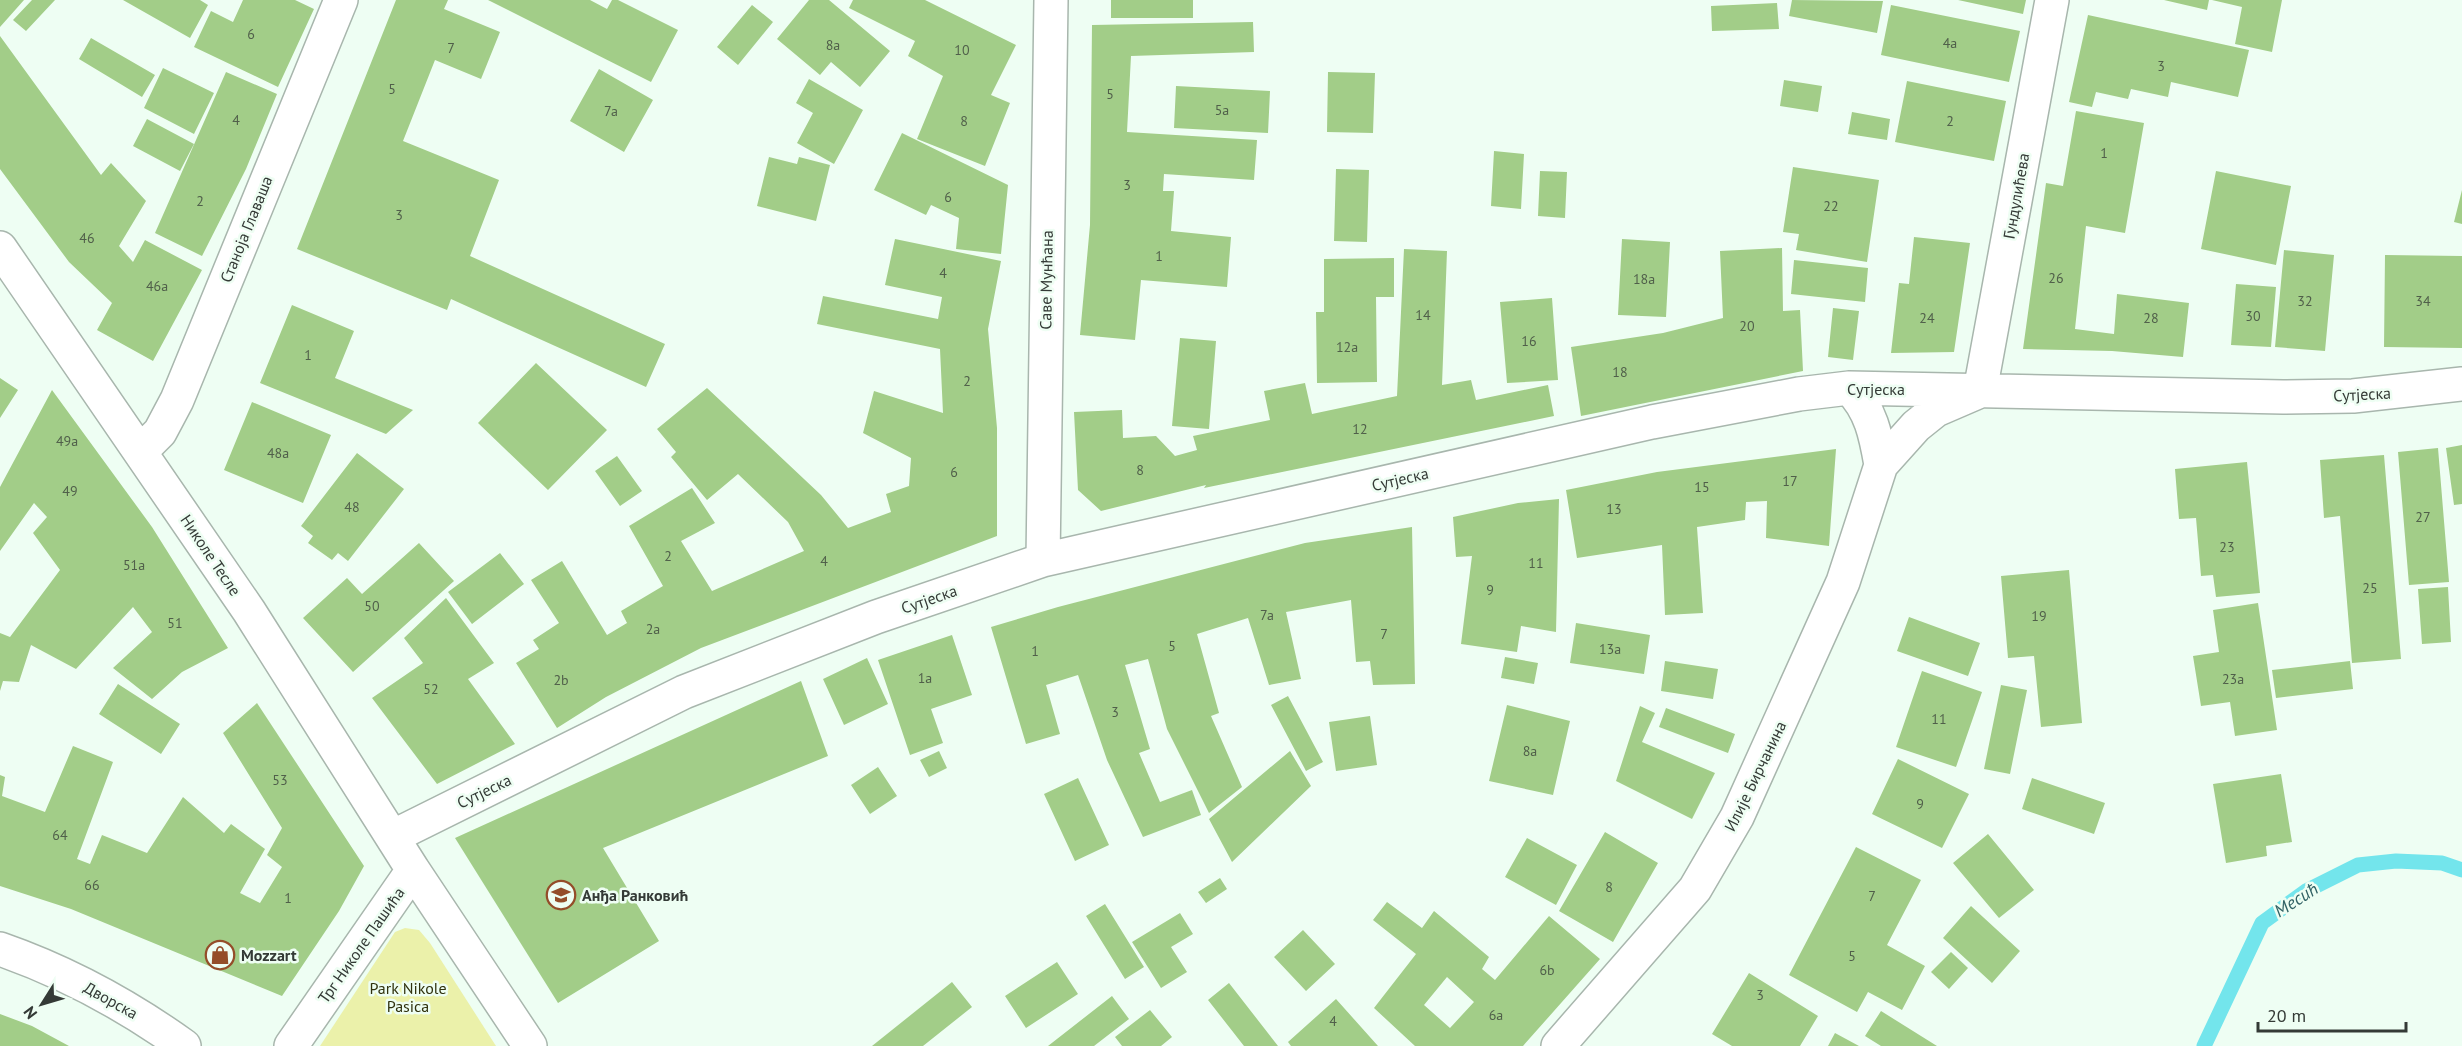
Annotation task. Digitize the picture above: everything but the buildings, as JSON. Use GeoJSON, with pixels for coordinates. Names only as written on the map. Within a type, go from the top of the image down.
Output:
{"type":"FeatureCollection","features":[{"type":"Feature","properties":{"kind":"street","name":"Станоја Главаша"},"geometry":{"type":"LineString","coordinates":[[141,451],[160,432],[177,400],[341,0]]}},
{"type":"Feature","properties":{"kind":"street","name":"Саве Мунћана"},"geometry":{"type":"LineString","coordinates":[[1043,560],[1051,0]]}},
{"type":"Feature","properties":{"kind":"street","name":"Гундулићева"},"geometry":{"type":"LineString","coordinates":[[1980,391],[2052,0]]}},
{"type":"Feature","properties":{"kind":"street","name":"Николе Тесле"},"geometry":{"type":"LineString","coordinates":[[0,248],[141,451],[394,836],[413,870]]}},
{"type":"Feature","properties":{"kind":"street","name":"Сутјеска"},"geometry":{"type":"LineString","coordinates":[[394,836],[684,692],[876,617],[1043,560],[1652,422],[1799,394],[1849,388],[2353,396],[2462,384]]}},
{"type":"Feature","properties":{"kind":"street"},"geometry":{"type":"LineString","coordinates":[[1849,388],[1861,400],[1870,417],[1881,465]]}},
{"type":"Feature","properties":{"kind":"street","name":"Илије Бирчанина"},"geometry":{"type":"LineString","coordinates":[[1558,1046],[1695,889],[1737,817],[1843,582],[1881,465],[1916,426],[1936,410],[1980,391]]}},
{"type":"Feature","properties":{"kind":"street","name":"Трг Николе Пашића"},"geometry":{"type":"LineString","coordinates":[[291,1046],[413,870],[530,1046]]}},
{"type":"Feature","properties":{"kind":"street","name":"Дворска"},"geometry":{"type":"LineString","coordinates":[[0,950],[86,985],[156,1025],[184,1046]]}},
{"type":"Feature","properties":{"kind":"green space","name":"Park Nikole Pasica"},"geometry":{"type":"Polygon","coordinates":[[[405,928],[419,930],[430,943],[496,1046],[320,1046],[395,932],[405,928]]]}},
{"type":"Feature","properties":{"kind":"waterway","name":"Месић"},"geometry":{"type":"LineString","coordinates":[[2204,1046],[2262,923],[2306,891],[2358,865],[2396,861],[2442,863],[2462,870]]}},
{"type":"Feature","properties":{"kind":"place","name":"Анђа Ранковић"},"geometry":{"type":"Point","coordinates":[561,895]}},
{"type":"Feature","properties":{"kind":"place","name":"Mozzart"},"geometry":{"type":"Point","coordinates":[220,955]}}]}
